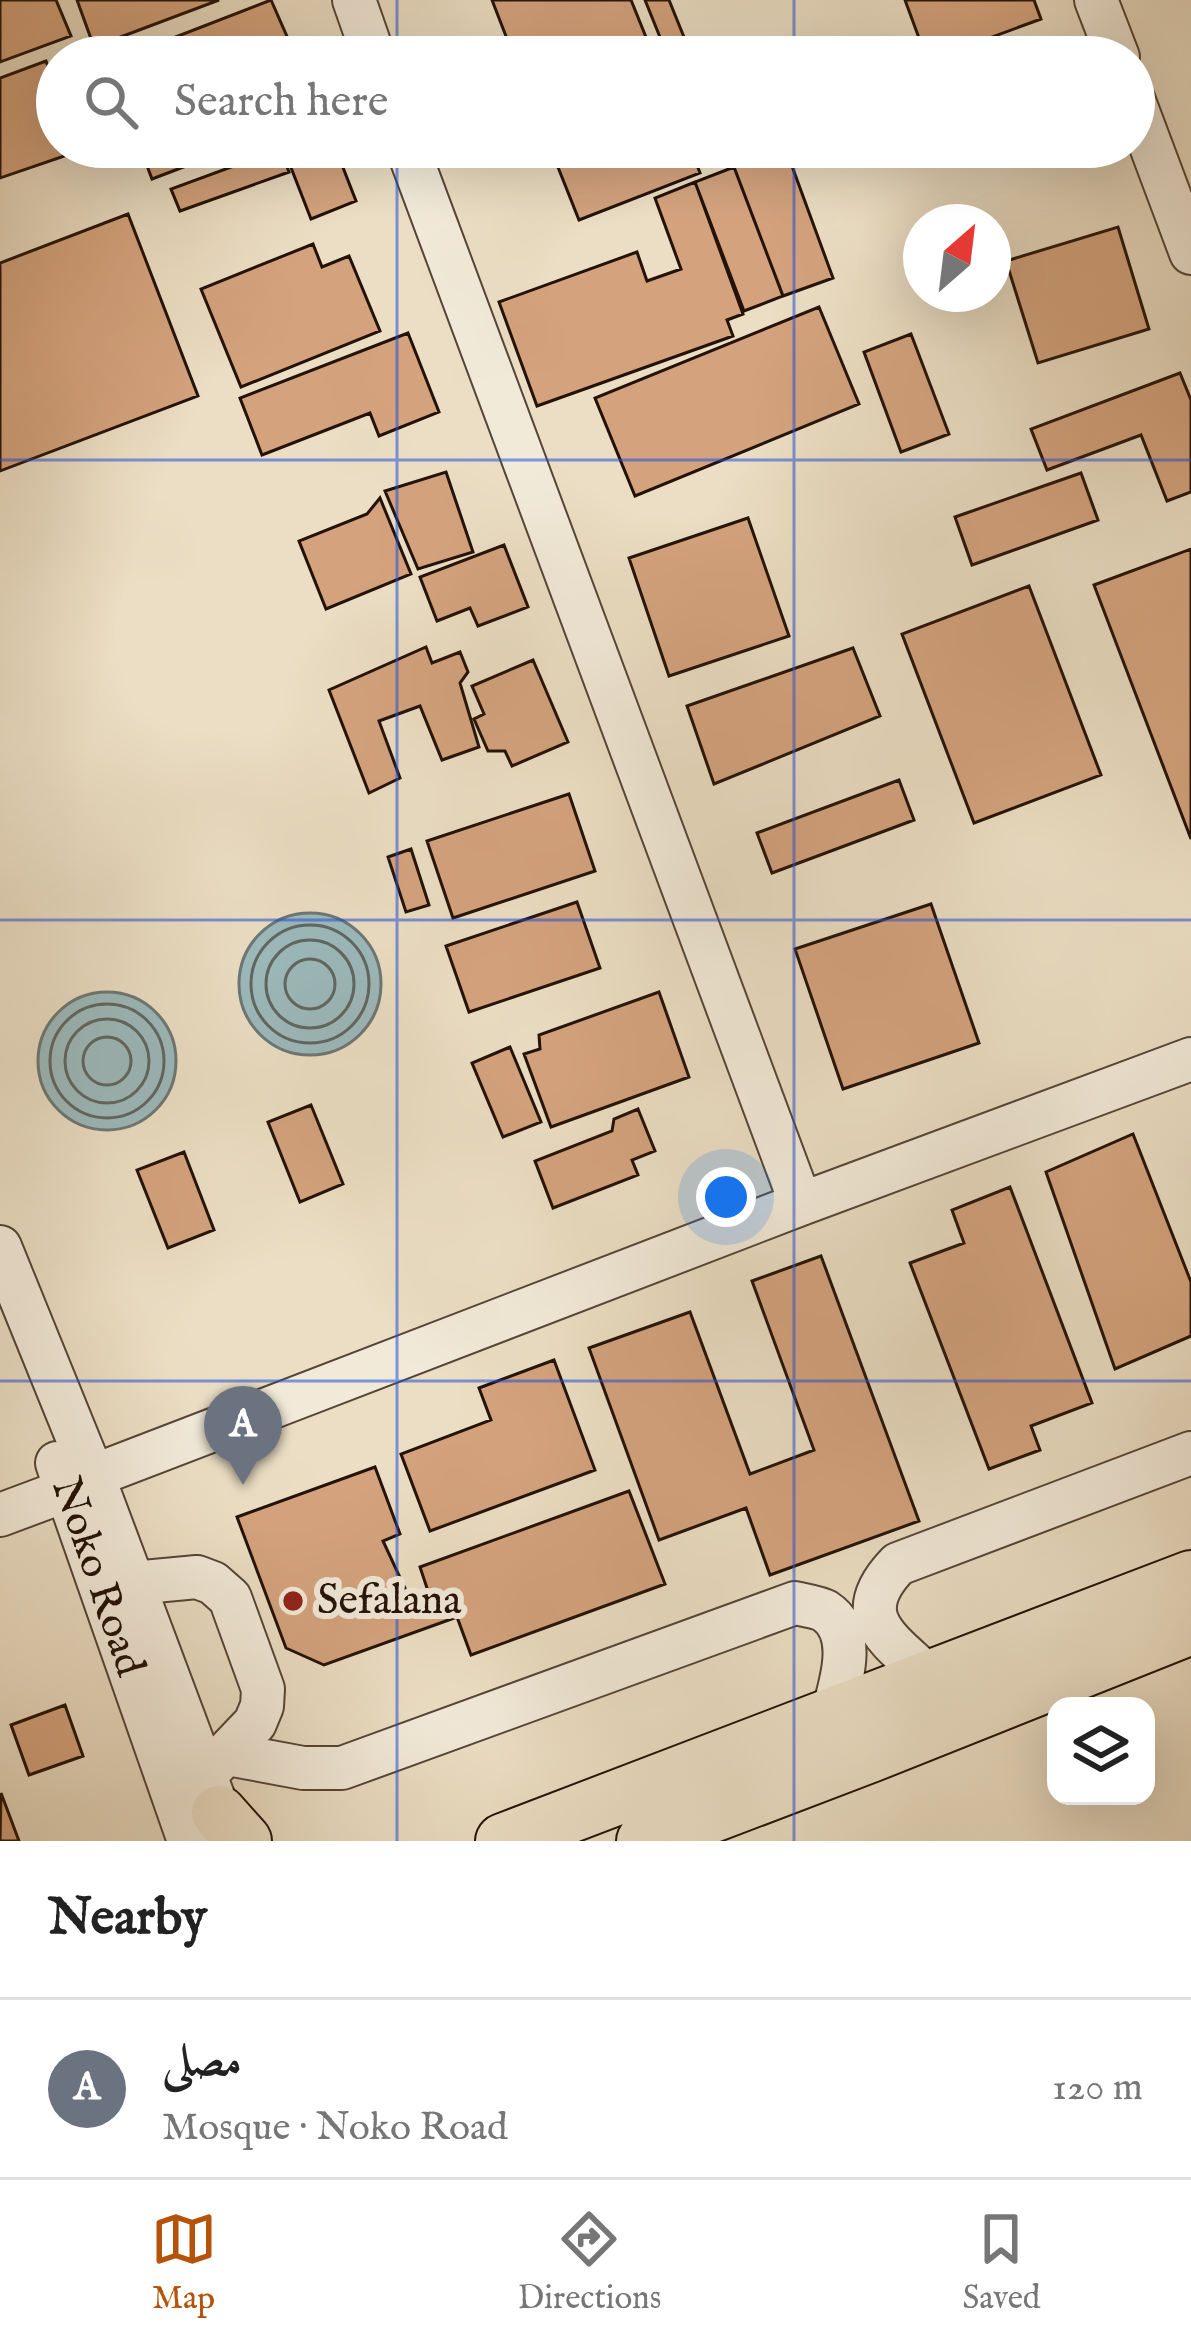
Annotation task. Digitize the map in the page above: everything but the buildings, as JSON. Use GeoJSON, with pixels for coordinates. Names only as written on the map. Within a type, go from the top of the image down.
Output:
{"type":"FeatureCollection","features":[{"type":"Feature","properties":{"kind":"main road"},"geometry":{"type":"LineString","coordinates":[[503,1841],[1191,1578]]}},
{"type":"Feature","properties":{"kind":"main road"},"geometry":{"type":"LineString","coordinates":[[644,1841],[1191,1627]]}},
{"type":"Feature","properties":{"kind":"street"},"geometry":{"type":"LineString","coordinates":[[354,0],[367,36]]}},
{"type":"Feature","properties":{"kind":"street"},"geometry":{"type":"LineString","coordinates":[[1096,0],[1110,36]]}},
{"type":"Feature","properties":{"kind":"street"},"geometry":{"type":"LineString","coordinates":[[1155,157],[1191,253]]}},
{"type":"Feature","properties":{"kind":"street"},"geometry":{"type":"LineString","coordinates":[[415,168],[801,1204]]}},
{"type":"Feature","properties":{"kind":"street"},"geometry":{"type":"LineString","coordinates":[[0,1515],[801,1204],[1191,1059]]}},
{"type":"Feature","properties":{"kind":"street"},"geometry":{"type":"LineString","coordinates":[[0,1247],[80,1483],[133,1583],[219,1811]]}},
{"type":"Feature","properties":{"kind":"street","name":"Noko Road"},"geometry":{"type":"LineString","coordinates":[[0,1315],[80,1483],[219,1811]]}},
{"type":"Feature","properties":{"kind":"street"},"geometry":{"type":"LineString","coordinates":[[930,1678],[891,1642],[873,1615],[883,1579],[898,1564],[1191,1453]]}},
{"type":"Feature","properties":{"kind":"street"},"geometry":{"type":"LineString","coordinates":[[133,1583],[197,1577],[230,1598],[263,1689],[262,1706],[219,1811]]}},
{"type":"Feature","properties":{"kind":"street"},"geometry":{"type":"LineString","coordinates":[[219,1811],[303,1768],[342,1768],[795,1603],[824,1611],[837,1626],[845,1649],[832,1716]]}},
{"type":"Feature","properties":{"kind":"water"},"geometry":{"type":"Polygon","coordinates":[[[310,913],[337,919],[360,934],[375,957],[381,984],[375,1011],[360,1034],[337,1049],[310,1055],[283,1049],[260,1034],[245,1011],[239,984],[245,957],[260,934],[283,919],[310,913]]]}},
{"type":"Feature","properties":{"kind":"water"},"geometry":{"type":"Polygon","coordinates":[[[107,992],[133,997],[156,1012],[171,1035],[176,1061],[171,1087],[156,1110],[133,1125],[107,1130],[81,1125],[58,1110],[43,1087],[38,1061],[43,1035],[58,1012],[81,997],[107,992]]]}},
{"type":"Feature","properties":{"kind":"place","name":"مصلى"},"geometry":{"type":"Point","coordinates":[243,1485]}},
{"type":"Feature","properties":{"kind":"place","name":"Sefalana"},"geometry":{"type":"Point","coordinates":[293,1601]}}]}
